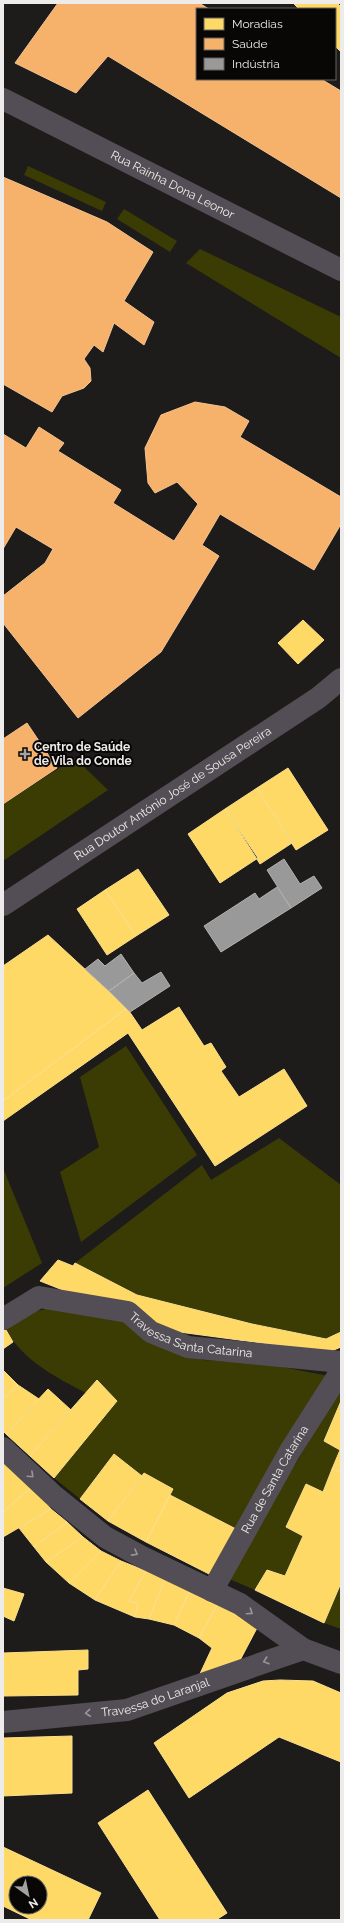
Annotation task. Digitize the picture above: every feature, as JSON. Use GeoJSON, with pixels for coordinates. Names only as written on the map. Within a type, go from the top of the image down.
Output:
{"type":"FeatureCollection","features":[{"type":"Feature","properties":{"kind":"street","name":"Rua Rainha Dona Leonor"},"geometry":{"type":"LineString","coordinates":[[3,99],[341,270]]}},
{"type":"Feature","properties":{"kind":"street","name":"Rua Doutor António José de Sousa Pereira"},"geometry":{"type":"LineString","coordinates":[[3,905],[318,698],[341,679]]}},
{"type":"Feature","properties":{"kind":"street","name":"Travessa Santa Catarina"},"geometry":{"type":"LineString","coordinates":[[3,1319],[39,1297],[128,1312],[151,1332],[188,1347],[341,1362]]}},
{"type":"Feature","properties":{"kind":"street","name":"Rua de Santa Catarina"},"geometry":{"type":"LineString","coordinates":[[212,1591],[290,1451],[341,1371]]}},
{"type":"Feature","properties":{"kind":"street"},"geometry":{"type":"LineString","coordinates":[[3,1448],[53,1495],[105,1537],[142,1557],[240,1604],[303,1649],[340,1661]]}},
{"type":"Feature","properties":{"kind":"street","name":"Travessa do Laranjal"},"geometry":{"type":"LineString","coordinates":[[3,1722],[126,1710],[303,1649]]}},
{"type":"Feature","properties":{"kind":"shaded area"},"geometry":{"type":"Polygon","coordinates":[[[28,166],[106,202],[102,211],[24,175],[28,166]]]}},
{"type":"Feature","properties":{"kind":"shaded area"},"geometry":{"type":"Polygon","coordinates":[[[124,209],[177,241],[170,252],[117,219],[124,209]]]}},
{"type":"Feature","properties":{"kind":"shaded area"},"geometry":{"type":"Polygon","coordinates":[[[200,249],[341,317],[341,358],[186,263],[200,249]]]}},
{"type":"Feature","properties":{"kind":"shaded area"},"geometry":{"type":"Polygon","coordinates":[[[75,758],[108,790],[3,861],[3,804],[75,758]]]}},
{"type":"Feature","properties":{"kind":"shaded area"},"geometry":{"type":"Polygon","coordinates":[[[126,1046],[197,1155],[81,1242],[60,1172],[99,1147],[80,1077],[126,1046]]]}},
{"type":"Feature","properties":{"kind":"shaded area"},"geometry":{"type":"Polygon","coordinates":[[[279,1138],[341,1185],[341,1332],[326,1339],[252,1324],[137,1295],[75,1263],[202,1165],[211,1180],[279,1138]]]}},
{"type":"Feature","properties":{"kind":"shaded area"},"geometry":{"type":"Polygon","coordinates":[[[3,1168],[42,1263],[3,1288],[3,1168]]]}},
{"type":"Feature","properties":{"kind":"shaded area"},"geometry":{"type":"Polygon","coordinates":[[[51,1308],[122,1321],[160,1347],[203,1360],[267,1364],[329,1376],[238,1530],[170,1495],[173,1489],[142,1476],[114,1454],[80,1499],[54,1478],[117,1401],[97,1380],[86,1393],[41,1367],[21,1350],[6,1330],[32,1312],[51,1308]]]}},
{"type":"Feature","properties":{"kind":"shaded area"},"geometry":{"type":"Polygon","coordinates":[[[341,1388],[341,1401],[324,1441],[340,1450],[323,1492],[306,1484],[286,1527],[303,1536],[285,1576],[267,1570],[255,1590],[227,1578],[341,1388]]]}},
{"type":"Feature","properties":{"kind":"shaded area"},"geometry":{"type":"Polygon","coordinates":[[[341,1583],[341,1629],[324,1623],[341,1583]]]}},
{"type":"Feature","properties":{"kind":"building: Moradias"},"geometry":{"type":"Polygon","coordinates":[[[293,3],[337,3],[341,7],[341,52],[336,47],[336,8],[298,8],[293,3]]]}},
{"type":"Feature","properties":{"kind":"building: Moradias"},"geometry":{"type":"Polygon","coordinates":[[[303,620],[324,640],[298,664],[278,643],[303,620]]]}},
{"type":"Feature","properties":{"kind":"building: Moradias"},"geometry":{"type":"Polygon","coordinates":[[[288,768],[328,830],[296,850],[257,788],[288,768]]]}},
{"type":"Feature","properties":{"kind":"building: Moradias"},"geometry":{"type":"Polygon","coordinates":[[[257,788],[292,843],[260,864],[225,809],[257,788]]]}},
{"type":"Feature","properties":{"kind":"building: Moradias"},"geometry":{"type":"Polygon","coordinates":[[[225,809],[258,858],[220,883],[188,834],[225,809]]]}},
{"type":"Feature","properties":{"kind":"building: Moradias"},"geometry":{"type":"Polygon","coordinates":[[[138,869],[169,915],[136,936],[105,890],[138,869]]]}},
{"type":"Feature","properties":{"kind":"building: Moradias"},"geometry":{"type":"Polygon","coordinates":[[[105,890],[136,936],[107,955],[77,909],[105,890]]]}},
{"type":"Feature","properties":{"kind":"building: Moradias"},"geometry":{"type":"Polygon","coordinates":[[[48,935],[127,1008],[3,1101],[3,966],[48,935]]]}},
{"type":"Feature","properties":{"kind":"building: Moradias"},"geometry":{"type":"Polygon","coordinates":[[[179,1007],[204,1046],[211,1043],[226,1067],[221,1071],[239,1097],[284,1069],[307,1106],[215,1166],[128,1033],[3,1121],[3,1101],[127,1008],[142,1030],[179,1007]]]}},
{"type":"Feature","properties":{"kind":"building: Moradias"},"geometry":{"type":"Polygon","coordinates":[[[58,1260],[73,1266],[75,1263],[137,1295],[252,1324],[326,1339],[341,1332],[341,1347],[329,1352],[164,1330],[40,1281],[58,1260]]]}},
{"type":"Feature","properties":{"kind":"building: Moradias"},"geometry":{"type":"Polygon","coordinates":[[[6,1330],[13,1342],[3,1349],[3,1331],[6,1330]]]}},
{"type":"Feature","properties":{"kind":"building: Moradias"},"geometry":{"type":"Polygon","coordinates":[[[3,1370],[18,1385],[3,1398],[3,1370]]]}},
{"type":"Feature","properties":{"kind":"building: Moradias"},"geometry":{"type":"Polygon","coordinates":[[[97,1380],[117,1401],[54,1478],[30,1456],[97,1380]]]}},
{"type":"Feature","properties":{"kind":"building: Moradias"},"geometry":{"type":"Polygon","coordinates":[[[18,1385],[39,1399],[6,1434],[3,1431],[3,1398],[18,1385]]]}},
{"type":"Feature","properties":{"kind":"building: Moradias"},"geometry":{"type":"Polygon","coordinates":[[[48,1389],[71,1410],[30,1456],[6,1434],[48,1389]]]}},
{"type":"Feature","properties":{"kind":"building: Moradias"},"geometry":{"type":"Polygon","coordinates":[[[341,1401],[341,1473],[332,1469],[340,1450],[324,1441],[341,1401]]]}},
{"type":"Feature","properties":{"kind":"building: Moradias"},"geometry":{"type":"Polygon","coordinates":[[[114,1454],[142,1476],[108,1521],[80,1499],[114,1454]]]}},
{"type":"Feature","properties":{"kind":"building: Moradias"},"geometry":{"type":"Polygon","coordinates":[[[3,1460],[32,1487],[3,1512],[3,1460]]]}},
{"type":"Feature","properties":{"kind":"building: Moradias"},"geometry":{"type":"Polygon","coordinates":[[[332,1469],[341,1473],[341,1583],[324,1623],[255,1590],[267,1570],[285,1576],[303,1536],[286,1527],[306,1484],[323,1492],[332,1469]]]}},
{"type":"Feature","properties":{"kind":"building: Moradias"},"geometry":{"type":"Polygon","coordinates":[[[144,1473],[173,1489],[146,1542],[108,1521],[144,1473]]]}},
{"type":"Feature","properties":{"kind":"building: Moradias"},"geometry":{"type":"Polygon","coordinates":[[[32,1487],[51,1509],[3,1537],[3,1512],[32,1487]]]}},
{"type":"Feature","properties":{"kind":"building: Moradias"},"geometry":{"type":"Polygon","coordinates":[[[170,1495],[238,1530],[213,1576],[146,1542],[170,1495]]]}},
{"type":"Feature","properties":{"kind":"building: Moradias"},"geometry":{"type":"Polygon","coordinates":[[[51,1509],[67,1522],[34,1547],[19,1528],[51,1509]]]}},
{"type":"Feature","properties":{"kind":"building: Moradias"},"geometry":{"type":"Polygon","coordinates":[[[67,1522],[83,1537],[46,1562],[34,1547],[67,1522]]]}},
{"type":"Feature","properties":{"kind":"building: Moradias"},"geometry":{"type":"Polygon","coordinates":[[[83,1537],[101,1551],[69,1583],[46,1562],[83,1537]]]}},
{"type":"Feature","properties":{"kind":"building: Moradias"},"geometry":{"type":"Polygon","coordinates":[[[101,1551],[121,1561],[95,1600],[69,1583],[101,1551]]]}},
{"type":"Feature","properties":{"kind":"building: Moradias"},"geometry":{"type":"Polygon","coordinates":[[[121,1561],[146,1571],[129,1601],[138,1603],[135,1617],[95,1600],[121,1561]]]}},
{"type":"Feature","properties":{"kind":"building: Moradias"},"geometry":{"type":"Polygon","coordinates":[[[146,1571],[165,1579],[149,1619],[135,1617],[138,1603],[129,1601],[146,1571]]]}},
{"type":"Feature","properties":{"kind":"building: Moradias"},"geometry":{"type":"Polygon","coordinates":[[[165,1579],[190,1590],[174,1625],[149,1619],[165,1579]]]}},
{"type":"Feature","properties":{"kind":"building: Moradias"},"geometry":{"type":"Polygon","coordinates":[[[3,1588],[24,1594],[14,1621],[3,1616],[3,1588]]]}},
{"type":"Feature","properties":{"kind":"building: Moradias"},"geometry":{"type":"Polygon","coordinates":[[[190,1590],[218,1603],[199,1638],[174,1625],[190,1590]]]}},
{"type":"Feature","properties":{"kind":"building: Moradias"},"geometry":{"type":"Polygon","coordinates":[[[218,1603],[257,1628],[237,1666],[198,1678],[212,1648],[199,1638],[218,1603]]]}},
{"type":"Feature","properties":{"kind":"building: Moradias"},"geometry":{"type":"Polygon","coordinates":[[[88,1650],[88,1669],[78,1670],[78,1695],[4,1696],[3,1653],[88,1650]]]}},
{"type":"Feature","properties":{"kind":"building: Moradias"},"geometry":{"type":"Polygon","coordinates":[[[263,1681],[313,1681],[341,1693],[341,1762],[279,1737],[189,1798],[154,1743],[227,1693],[263,1681]]]}},
{"type":"Feature","properties":{"kind":"building: Moradias"},"geometry":{"type":"Polygon","coordinates":[[[72,1736],[72,1793],[3,1796],[3,1738],[72,1736]]]}},
{"type":"Feature","properties":{"kind":"building: Moradias"},"geometry":{"type":"Polygon","coordinates":[[[148,1790],[227,1913],[216,1920],[160,1920],[98,1823],[148,1790]]]}},
{"type":"Feature","properties":{"kind":"building: Moradias"},"geometry":{"type":"Polygon","coordinates":[[[3,1847],[101,1893],[88,1920],[32,1920],[22,1915],[48,1915],[48,1875],[8,1875],[8,1908],[3,1906],[3,1847]]]}},
{"type":"Feature","properties":{"kind":"building: Saúde"},"geometry":{"type":"Polygon","coordinates":[[[58,3],[199,3],[207,8],[196,8],[196,80],[323,80],[341,91],[341,198],[108,56],[76,93],[15,63],[58,3]]]}},
{"type":"Feature","properties":{"kind":"building: Saúde"},"geometry":{"type":"Polygon","coordinates":[[[3,177],[107,222],[153,252],[124,301],[154,322],[144,345],[114,323],[103,352],[94,345],[84,359],[90,368],[91,381],[84,388],[62,396],[52,412],[3,384],[3,177]]]}},
{"type":"Feature","properties":{"kind":"building: Saúde"},"geometry":{"type":"Polygon","coordinates":[[[195,402],[225,407],[249,421],[240,437],[341,497],[341,524],[314,570],[220,514],[202,545],[219,556],[161,652],[78,718],[3,623],[3,596],[45,563],[53,549],[16,527],[3,549],[3,434],[26,448],[39,427],[64,443],[58,451],[121,490],[113,503],[174,541],[198,504],[177,482],[155,493],[148,483],[145,448],[161,415],[195,402]]]}},
{"type":"Feature","properties":{"kind":"building: Saúde","name":"Centro de Saúde de Vila do Conde"},"geometry":{"type":"Polygon","coordinates":[[[27,723],[57,768],[3,804],[3,739],[27,723]]]}},
{"type":"Feature","properties":{"kind":"building: Indústria"},"geometry":{"type":"Polygon","coordinates":[[[284,859],[300,884],[314,876],[322,888],[291,908],[267,870],[284,859]]]}},
{"type":"Feature","properties":{"kind":"building: Indústria"},"geometry":{"type":"Polygon","coordinates":[[[277,887],[291,908],[221,952],[204,926],[255,893],[259,899],[277,887]]]}},
{"type":"Feature","properties":{"kind":"building: Indústria"},"geometry":{"type":"Polygon","coordinates":[[[121,954],[134,973],[109,991],[85,969],[98,959],[105,966],[121,954]]]}},
{"type":"Feature","properties":{"kind":"building: Indústria"},"geometry":{"type":"Polygon","coordinates":[[[161,972],[170,986],[130,1012],[109,991],[134,973],[142,983],[161,972]]]}},
{"type":"Feature","properties":{"kind":"place","name":"Centro de Saúde de Vila do Conde"},"geometry":{"type":"Point","coordinates":[25,754]}}]}
